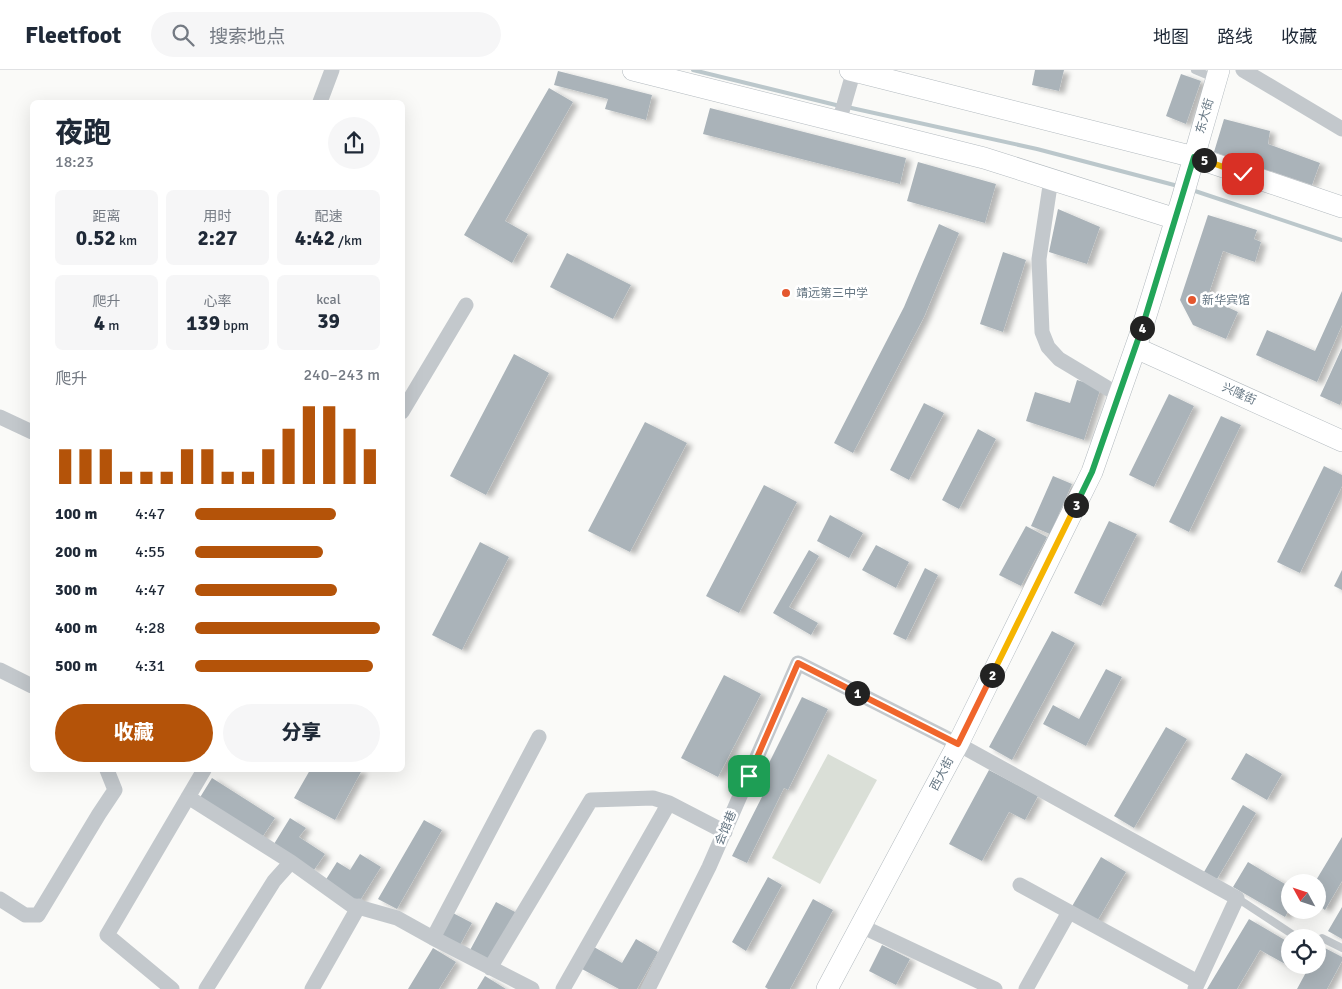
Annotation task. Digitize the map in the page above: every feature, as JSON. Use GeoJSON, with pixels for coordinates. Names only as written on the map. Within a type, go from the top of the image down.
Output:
{"type":"FeatureCollection","features":[{"type":"Feature","properties":{"kind":"main road"},"geometry":{"type":"LineString","coordinates":[[633,70],[840,119],[984,158],[1050,179],[1179,209]]}},
{"type":"Feature","properties":{"kind":"main road"},"geometry":{"type":"LineString","coordinates":[[852,70],[1342,207]]}},
{"type":"Feature","properties":{"kind":"main road","name":"东大街"},"geometry":{"type":"LineString","coordinates":[[1138,341],[1179,209],[1217,74]]}},
{"type":"Feature","properties":{"kind":"main road","name":"西大街"},"geometry":{"type":"LineString","coordinates":[[827,989],[958,744],[1092,472],[1138,341]]}},
{"type":"Feature","properties":{"kind":"main road","name":"兴隆街"},"geometry":{"type":"LineString","coordinates":[[1138,341],[1342,426]]}},
{"type":"Feature","properties":{"kind":"main road","name":"兴隆街"},"geometry":{"type":"LineString","coordinates":[[1138,341],[1342,441]]}},
{"type":"Feature","properties":{"kind":"street"},"geometry":{"type":"LineString","coordinates":[[321,100],[332,70]]}},
{"type":"Feature","properties":{"kind":"street"},"geometry":{"type":"LineString","coordinates":[[840,119],[852,70]]}},
{"type":"Feature","properties":{"kind":"street"},"geometry":{"type":"LineString","coordinates":[[1243,70],[1342,128]]}},
{"type":"Feature","properties":{"kind":"street"},"geometry":{"type":"LineString","coordinates":[[1050,179],[1039,259],[1042,332],[1048,347],[1059,359],[1119,395]]}},
{"type":"Feature","properties":{"kind":"street"},"geometry":{"type":"LineString","coordinates":[[405,407],[466,305]]}},
{"type":"Feature","properties":{"kind":"street"},"geometry":{"type":"LineString","coordinates":[[0,417],[30,431]]}},
{"type":"Feature","properties":{"kind":"street","name":"会馆巷"},"geometry":{"type":"LineString","coordinates":[[648,989],[709,867],[798,663],[958,744]]}},
{"type":"Feature","properties":{"kind":"street"},"geometry":{"type":"LineString","coordinates":[[0,670],[30,685]]}},
{"type":"Feature","properties":{"kind":"street"},"geometry":{"type":"LineString","coordinates":[[433,938],[539,737]]}},
{"type":"Feature","properties":{"kind":"street"},"geometry":{"type":"LineString","coordinates":[[958,744],[1237,898],[1196,986],[1020,885]]}},
{"type":"Feature","properties":{"kind":"street"},"geometry":{"type":"LineString","coordinates":[[0,899],[25,916],[38,915],[115,790],[108,772]]}},
{"type":"Feature","properties":{"kind":"street"},"geometry":{"type":"LineString","coordinates":[[172,989],[107,935],[203,772]]}},
{"type":"Feature","properties":{"kind":"street"},"geometry":{"type":"LineString","coordinates":[[188,796],[291,862],[351,905],[397,918],[532,989]]}},
{"type":"Feature","properties":{"kind":"street"},"geometry":{"type":"LineString","coordinates":[[490,968],[591,800],[653,798],[669,803],[725,832]]}},
{"type":"Feature","properties":{"kind":"street"},"geometry":{"type":"LineString","coordinates":[[563,989],[669,803]]}},
{"type":"Feature","properties":{"kind":"street"},"geometry":{"type":"LineString","coordinates":[[206,989],[274,881],[291,862]]}},
{"type":"Feature","properties":{"kind":"street"},"geometry":{"type":"LineString","coordinates":[[312,989],[359,906]]}},
{"type":"Feature","properties":{"kind":"street"},"geometry":{"type":"LineString","coordinates":[[1026,989],[1069,912]]}},
{"type":"Feature","properties":{"kind":"street"},"geometry":{"type":"LineString","coordinates":[[861,926],[995,989]]}},
{"type":"Feature","properties":{"kind":"lane"},"geometry":{"type":"LineString","coordinates":[[1195,70],[1217,74]]}},
{"type":"Feature","properties":{"kind":"lane"},"geometry":{"type":"LineString","coordinates":[[1237,898],[1284,929]]}},
{"type":"Feature","properties":{"kind":"lane"},"geometry":{"type":"LineString","coordinates":[[1326,940],[1342,948]]}},
{"type":"Feature","properties":{"kind":"shaded area"},"geometry":{"type":"Polygon","coordinates":[[[828,754],[877,780],[820,884],[772,858],[828,754]]]}},
{"type":"Feature","properties":{"kind":"building"},"geometry":{"type":"Polygon","coordinates":[[[1035,70],[1064,70],[1059,91],[1032,85],[1035,70]]]}},
{"type":"Feature","properties":{"kind":"building"},"geometry":{"type":"Polygon","coordinates":[[[558,71],[652,95],[646,120],[605,109],[608,99],[554,85],[558,71]]]}},
{"type":"Feature","properties":{"kind":"building"},"geometry":{"type":"Polygon","coordinates":[[[1181,74],[1201,81],[1186,124],[1166,116],[1181,74]]]}},
{"type":"Feature","properties":{"kind":"building"},"geometry":{"type":"Polygon","coordinates":[[[549,88],[573,102],[505,221],[528,234],[512,263],[464,235],[549,88]]]}},
{"type":"Feature","properties":{"kind":"building"},"geometry":{"type":"Polygon","coordinates":[[[710,108],[906,158],[900,184],[703,134],[710,108]]]}},
{"type":"Feature","properties":{"kind":"building"},"geometry":{"type":"Polygon","coordinates":[[[1224,119],[1270,131],[1268,144],[1320,163],[1312,185],[1214,152],[1224,119]]]}},
{"type":"Feature","properties":{"kind":"building"},"geometry":{"type":"Polygon","coordinates":[[[918,162],[996,184],[985,223],[907,201],[918,162]]]}},
{"type":"Feature","properties":{"kind":"building"},"geometry":{"type":"Polygon","coordinates":[[[1058,209],[1100,227],[1087,264],[1049,252],[1058,209]]]}},
{"type":"Feature","properties":{"kind":"building"},"geometry":{"type":"Polygon","coordinates":[[[1208,215],[1257,230],[1254,239],[1261,242],[1255,262],[1223,251],[1208,296],[1210,299],[1238,312],[1226,339],[1193,325],[1180,300],[1208,215]]]}},
{"type":"Feature","properties":{"kind":"building"},"geometry":{"type":"Polygon","coordinates":[[[939,224],[959,233],[924,317],[853,453],[834,443],[904,307],[939,224]]]}},
{"type":"Feature","properties":{"kind":"building"},"geometry":{"type":"Polygon","coordinates":[[[1003,252],[1026,260],[1003,332],[980,324],[1003,252]]]}},
{"type":"Feature","properties":{"kind":"building"},"geometry":{"type":"Polygon","coordinates":[[[567,253],[631,285],[613,319],[550,287],[567,253]]]}},
{"type":"Feature","properties":{"kind":"building"},"geometry":{"type":"Polygon","coordinates":[[[1342,291],[1342,325],[1317,382],[1256,355],[1267,330],[1315,351],[1342,291]]]}},
{"type":"Feature","properties":{"kind":"building"},"geometry":{"type":"Polygon","coordinates":[[[1342,348],[1342,400],[1340,405],[1320,396],[1342,348]]]}},
{"type":"Feature","properties":{"kind":"building"},"geometry":{"type":"Polygon","coordinates":[[[514,354],[549,373],[486,495],[450,476],[514,354]]]}},
{"type":"Feature","properties":{"kind":"building"},"geometry":{"type":"Polygon","coordinates":[[[1077,380],[1101,387],[1084,440],[1026,421],[1035,392],[1070,403],[1077,380]]]}},
{"type":"Feature","properties":{"kind":"building"},"geometry":{"type":"Polygon","coordinates":[[[1169,394],[1194,406],[1154,487],[1129,475],[1169,394]]]}},
{"type":"Feature","properties":{"kind":"building"},"geometry":{"type":"Polygon","coordinates":[[[924,403],[944,413],[909,480],[890,470],[924,403]]]}},
{"type":"Feature","properties":{"kind":"building"},"geometry":{"type":"Polygon","coordinates":[[[1221,416],[1241,425],[1189,532],[1169,522],[1221,416]]]}},
{"type":"Feature","properties":{"kind":"building"},"geometry":{"type":"Polygon","coordinates":[[[645,422],[687,443],[630,552],[588,531],[645,422]]]}},
{"type":"Feature","properties":{"kind":"building"},"geometry":{"type":"Polygon","coordinates":[[[978,429],[996,439],[959,509],[942,500],[978,429]]]}},
{"type":"Feature","properties":{"kind":"building"},"geometry":{"type":"Polygon","coordinates":[[[1324,466],[1342,475],[1342,486],[1300,573],[1277,562],[1324,466]]]}},
{"type":"Feature","properties":{"kind":"building"},"geometry":{"type":"Polygon","coordinates":[[[1053,476],[1072,484],[1050,534],[1031,526],[1053,476]]]}},
{"type":"Feature","properties":{"kind":"building"},"geometry":{"type":"Polygon","coordinates":[[[764,485],[797,502],[739,613],[706,596],[764,485]]]}},
{"type":"Feature","properties":{"kind":"building"},"geometry":{"type":"Polygon","coordinates":[[[830,515],[863,533],[849,558],[817,541],[830,515]]]}},
{"type":"Feature","properties":{"kind":"building"},"geometry":{"type":"Polygon","coordinates":[[[1109,521],[1137,534],[1101,606],[1074,593],[1109,521]]]}},
{"type":"Feature","properties":{"kind":"building"},"geometry":{"type":"Polygon","coordinates":[[[1026,526],[1047,537],[1021,586],[999,575],[1026,526]]]}},
{"type":"Feature","properties":{"kind":"building"},"geometry":{"type":"Polygon","coordinates":[[[480,542],[509,557],[462,650],[432,635],[480,542]]]}},
{"type":"Feature","properties":{"kind":"building"},"geometry":{"type":"Polygon","coordinates":[[[876,545],[909,562],[896,588],[862,570],[876,545]]]}},
{"type":"Feature","properties":{"kind":"building"},"geometry":{"type":"Polygon","coordinates":[[[809,550],[819,556],[789,607],[818,623],[811,635],[773,613],[809,550]]]}},
{"type":"Feature","properties":{"kind":"building"},"geometry":{"type":"Polygon","coordinates":[[[925,568],[938,575],[906,640],[893,634],[925,568]]]}},
{"type":"Feature","properties":{"kind":"building"},"geometry":{"type":"Polygon","coordinates":[[[1342,570],[1342,590],[1334,586],[1342,570]]]}},
{"type":"Feature","properties":{"kind":"building"},"geometry":{"type":"Polygon","coordinates":[[[1052,631],[1075,643],[1012,760],[989,747],[1052,631]]]}},
{"type":"Feature","properties":{"kind":"building"},"geometry":{"type":"Polygon","coordinates":[[[1106,669],[1122,677],[1086,746],[1043,724],[1053,705],[1079,719],[1106,669]]]}},
{"type":"Feature","properties":{"kind":"building"},"geometry":{"type":"Polygon","coordinates":[[[724,675],[761,694],[718,777],[681,758],[724,675]]]}},
{"type":"Feature","properties":{"kind":"building"},"geometry":{"type":"Polygon","coordinates":[[[802,697],[828,709],[788,790],[784,788],[747,863],[732,856],[770,781],[762,777],[802,697]]]}},
{"type":"Feature","properties":{"kind":"building"},"geometry":{"type":"Polygon","coordinates":[[[1166,727],[1187,739],[1134,828],[1114,816],[1166,727]]]}},
{"type":"Feature","properties":{"kind":"building"},"geometry":{"type":"Polygon","coordinates":[[[1246,753],[1282,774],[1267,800],[1231,779],[1246,753]]]}},
{"type":"Feature","properties":{"kind":"building"},"geometry":{"type":"Polygon","coordinates":[[[989,770],[1038,796],[1025,820],[1009,812],[982,861],[949,844],[989,770]]]}},
{"type":"Feature","properties":{"kind":"building"},"geometry":{"type":"Polygon","coordinates":[[[309,772],[361,772],[335,820],[294,798],[309,772]]]}},
{"type":"Feature","properties":{"kind":"building"},"geometry":{"type":"Polygon","coordinates":[[[212,778],[275,818],[261,839],[199,799],[212,778]]]}},
{"type":"Feature","properties":{"kind":"building"},"geometry":{"type":"Polygon","coordinates":[[[1243,805],[1256,813],[1217,879],[1204,872],[1243,805]]]}},
{"type":"Feature","properties":{"kind":"building"},"geometry":{"type":"Polygon","coordinates":[[[290,818],[306,828],[299,837],[325,854],[314,870],[274,844],[290,818]]]}},
{"type":"Feature","properties":{"kind":"building"},"geometry":{"type":"Polygon","coordinates":[[[424,820],[442,830],[397,909],[378,899],[424,820]]]}},
{"type":"Feature","properties":{"kind":"building"},"geometry":{"type":"Polygon","coordinates":[[[1342,837],[1342,881],[1326,908],[1326,874],[1320,874],[1342,837]]]}},
{"type":"Feature","properties":{"kind":"building"},"geometry":{"type":"Polygon","coordinates":[[[360,854],[381,867],[359,902],[325,881],[337,862],[350,870],[360,854]]]}},
{"type":"Feature","properties":{"kind":"building"},"geometry":{"type":"Polygon","coordinates":[[[1101,857],[1126,872],[1096,923],[1071,908],[1101,857]]]}},
{"type":"Feature","properties":{"kind":"building"},"geometry":{"type":"Polygon","coordinates":[[[1248,862],[1281,882],[1281,915],[1233,887],[1248,862]]]}},
{"type":"Feature","properties":{"kind":"building"},"geometry":{"type":"Polygon","coordinates":[[[768,877],[782,885],[746,951],[732,942],[768,877]]]}},
{"type":"Feature","properties":{"kind":"building"},"geometry":{"type":"Polygon","coordinates":[[[813,899],[833,910],[790,989],[768,989],[765,987],[813,899]]]}},
{"type":"Feature","properties":{"kind":"building"},"geometry":{"type":"Polygon","coordinates":[[[496,902],[517,913],[490,963],[469,952],[496,902]]]}},
{"type":"Feature","properties":{"kind":"building"},"geometry":{"type":"Polygon","coordinates":[[[1342,907],[1342,939],[1328,931],[1342,907]]]}},
{"type":"Feature","properties":{"kind":"building"},"geometry":{"type":"Polygon","coordinates":[[[451,912],[472,923],[460,945],[439,934],[451,912]]]}},
{"type":"Feature","properties":{"kind":"building"},"geometry":{"type":"Polygon","coordinates":[[[1249,919],[1281,938],[1281,962],[1260,950],[1237,989],[1207,989],[1249,919]]]}},
{"type":"Feature","properties":{"kind":"building"},"geometry":{"type":"Polygon","coordinates":[[[636,939],[658,952],[637,989],[619,989],[582,969],[594,947],[622,963],[636,939]]]}},
{"type":"Feature","properties":{"kind":"building"},"geometry":{"type":"Polygon","coordinates":[[[882,945],[910,959],[896,985],[869,971],[882,945]]]}},
{"type":"Feature","properties":{"kind":"building"},"geometry":{"type":"Polygon","coordinates":[[[433,948],[456,962],[439,989],[408,989],[433,948]]]}},
{"type":"Feature","properties":{"kind":"building"},"geometry":{"type":"Polygon","coordinates":[[[1326,949],[1342,957],[1342,961],[1327,989],[1297,989],[1305,974],[1326,974],[1326,949]]]}},
{"type":"Feature","properties":{"kind":"building"},"geometry":{"type":"Polygon","coordinates":[[[485,976],[506,989],[477,989],[485,976]]]}},
{"type":"Feature","properties":{"kind":"waterway"},"geometry":{"type":"LineString","coordinates":[[693,70],[840,106]]}},
{"type":"Feature","properties":{"kind":"waterway"},"geometry":{"type":"LineString","coordinates":[[847,107],[1037,149],[1178,186]]}},
{"type":"Feature","properties":{"kind":"waterway"},"geometry":{"type":"LineString","coordinates":[[1192,190],[1342,240]]}},
{"type":"Feature","properties":{"kind":"place","name":"靖远第三中学"},"geometry":{"type":"Point","coordinates":[786,293]}},
{"type":"Feature","properties":{"kind":"place","name":"新华宾馆"},"geometry":{"type":"Point","coordinates":[1192,300]}},
{"type":"Feature","properties":{"kind":"route"},"geometry":{"type":"LineString","coordinates":[[749,776],[798,663],[958,744],[1092,472],[1140,335],[1194,157],[1243,174]]}}]}
